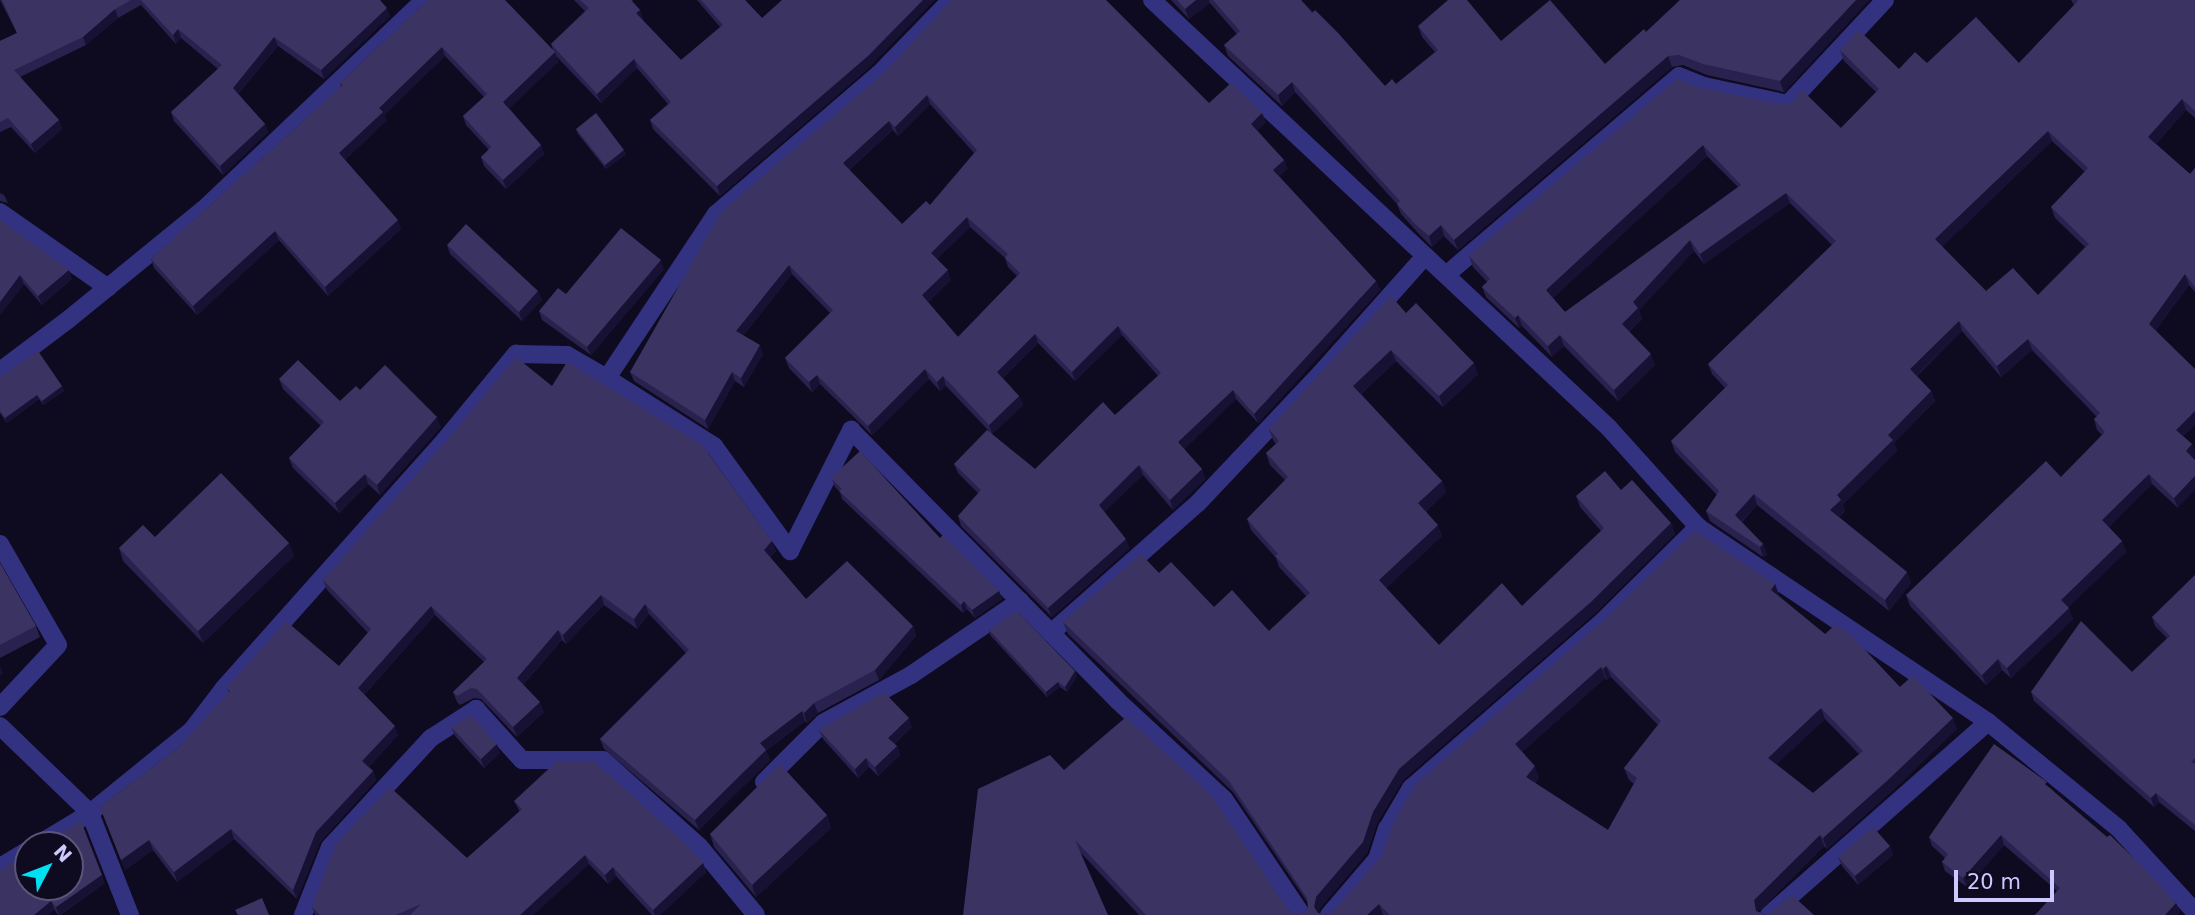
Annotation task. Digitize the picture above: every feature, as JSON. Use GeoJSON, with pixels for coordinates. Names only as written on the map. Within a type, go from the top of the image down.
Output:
{"type":"FeatureCollection","features":[{"type":"Feature","properties":{"kind":"street"},"geometry":{"type":"LineString","coordinates":[[0,371],[108,288],[204,209],[424,0]]}},
{"type":"Feature","properties":{"kind":"street"},"geometry":{"type":"LineString","coordinates":[[607,378],[716,214],[880,74],[951,0]]}},
{"type":"Feature","properties":{"kind":"street"},"geometry":{"type":"LineString","coordinates":[[1152,0],[1609,428],[1698,527],[1988,722],[2119,828],[2195,912]]}},
{"type":"Feature","properties":{"kind":"street"},"geometry":{"type":"LineString","coordinates":[[1446,275],[1679,76],[1704,86],[1788,104],[1885,0]]}},
{"type":"Feature","properties":{"kind":"street"},"geometry":{"type":"LineString","coordinates":[[0,212],[108,288]]}},
{"type":"Feature","properties":{"kind":"street"},"geometry":{"type":"LineString","coordinates":[[1051,633],[1198,503],[1320,374],[1425,256]]}},
{"type":"Feature","properties":{"kind":"street"},"geometry":{"type":"LineString","coordinates":[[60,831],[90,813],[192,730],[224,688],[445,440],[516,354],[566,355],[714,446],[790,551],[851,430],[1051,633],[1224,799],[1302,915]]}},
{"type":"Feature","properties":{"kind":"street"},"geometry":{"type":"LineString","coordinates":[[1329,915],[1377,859],[1387,830],[1411,788],[1603,621],[1698,527]]}},
{"type":"Feature","properties":{"kind":"street"},"geometry":{"type":"LineString","coordinates":[[0,544],[58,645],[0,707]]}},
{"type":"Feature","properties":{"kind":"street"},"geometry":{"type":"LineString","coordinates":[[747,799],[823,723],[911,675],[1020,601]]}},
{"type":"Feature","properties":{"kind":"street"},"geometry":{"type":"LineString","coordinates":[[303,915],[330,848],[431,738],[475,709],[522,760],[603,760],[704,841],[756,915]]}},
{"type":"Feature","properties":{"kind":"street"},"geometry":{"type":"LineString","coordinates":[[1769,915],[1988,722]]}},
{"type":"Feature","properties":{"kind":"street"},"geometry":{"type":"LineString","coordinates":[[0,726],[90,813],[130,915]]}},
{"type":"Feature","properties":{"kind":"building"},"geometry":{"type":"Polygon","coordinates":[[[2,0],[131,0],[115,9],[83,37],[14,70],[59,120],[31,144],[8,118],[0,122],[0,41],[17,33],[2,0]]]}},
{"type":"Feature","properties":{"kind":"building"},"geometry":{"type":"Polygon","coordinates":[[[141,0],[380,0],[387,8],[321,70],[274,37],[233,88],[265,124],[220,166],[171,112],[222,65],[178,29],[173,35],[141,0]]]}},
{"type":"Feature","properties":{"kind":"building"},"geometry":{"type":"Polygon","coordinates":[[[428,0],[505,0],[555,52],[503,102],[541,145],[503,180],[481,157],[491,147],[463,116],[487,94],[442,47],[379,108],[383,112],[339,153],[398,220],[325,287],[275,231],[193,306],[151,259],[343,85],[340,83],[428,0]]]}},
{"type":"Feature","properties":{"kind":"building"},"geometry":{"type":"Polygon","coordinates":[[[580,0],[631,0],[640,10],[636,13],[681,60],[723,25],[701,0],[745,0],[762,18],[782,0],[923,0],[868,56],[717,186],[650,120],[671,102],[634,59],[597,94],[551,44],[589,8],[580,0]]]}},
{"type":"Feature","properties":{"kind":"building"},"geometry":{"type":"Polygon","coordinates":[[[952,0],[1106,0],[1209,103],[1231,83],[1262,113],[1251,124],[1284,160],[1273,170],[1376,281],[1254,414],[1233,390],[1178,442],[1202,469],[1170,500],[1139,465],[1099,505],[1126,539],[1048,608],[958,516],[981,490],[954,464],[987,430],[1035,469],[1103,402],[1115,415],[1161,373],[1118,326],[1072,372],[1035,334],[997,372],[1019,396],[989,425],[943,376],[937,382],[925,369],[868,426],[817,375],[809,382],[785,358],[833,310],[789,265],[736,331],[760,345],[741,378],[732,372],[705,420],[630,372],[721,212],[884,73],[952,0]],[[927,95],[895,127],[889,121],[843,163],[902,224],[926,201],[930,205],[977,150],[927,95]],[[967,217],[931,253],[948,270],[922,295],[958,337],[1020,273],[1005,258],[1008,254],[967,217]]]}},
{"type":"Feature","properties":{"kind":"building"},"geometry":{"type":"Polygon","coordinates":[[[1177,0],[1196,0],[1185,9],[1177,0]]]}},
{"type":"Feature","properties":{"kind":"building"},"geometry":{"type":"Polygon","coordinates":[[[1213,0],[1301,0],[1312,13],[1315,10],[1339,34],[1385,86],[1392,79],[1396,84],[1438,50],[1418,26],[1448,0],[1467,0],[1501,41],[1550,0],[1605,64],[1644,29],[1646,32],[1680,0],[1856,0],[1780,81],[1703,64],[1679,55],[1668,56],[1454,240],[1441,225],[1429,236],[1415,224],[1397,204],[1400,201],[1292,82],[1278,95],[1224,45],[1240,31],[1213,0]]]}},
{"type":"Feature","properties":{"kind":"building"},"geometry":{"type":"Polygon","coordinates":[[[2195,0],[2195,111],[2182,99],[2148,137],[2190,174],[2195,168],[2195,287],[2185,274],[2149,324],[2195,369],[2195,411],[2176,430],[2192,444],[2186,451],[2195,460],[2195,476],[2174,498],[2149,474],[2102,520],[2122,541],[2061,600],[2069,608],[2007,668],[1998,659],[1982,675],[1906,595],[2046,461],[2061,477],[2105,432],[2094,419],[2100,413],[2028,339],[1997,366],[1959,321],[1910,369],[1931,391],[1888,435],[1893,440],[1837,495],[1841,500],[1830,510],[1907,572],[1885,600],[1754,494],[1735,515],[1763,544],[1760,547],[1706,511],[1719,491],[1671,441],[1728,385],[1708,364],[1836,241],[1786,193],[1700,254],[1690,240],[1633,302],[1638,308],[1622,324],[1651,354],[1614,390],[1560,335],[1548,346],[1518,315],[1515,318],[1482,287],[1490,279],[1469,256],[1677,79],[1698,87],[1782,105],[1792,102],[1802,90],[1841,128],[1879,89],[1840,50],[1859,30],[1899,69],[1915,52],[1927,63],[1976,17],[2019,63],[2078,1],[2195,0]],[[2048,131],[1935,239],[1986,291],[2013,268],[2038,295],[2089,244],[2051,207],[2088,168],[2048,131]],[[1703,145],[1546,290],[1565,312],[1741,185],[1703,145]]]}},
{"type":"Feature","properties":{"kind":"building"},"geometry":{"type":"Polygon","coordinates":[[[596,113],[624,150],[605,165],[576,129],[596,113]]]}},
{"type":"Feature","properties":{"kind":"building"},"geometry":{"type":"Polygon","coordinates":[[[0,220],[69,270],[38,296],[20,275],[0,302],[0,220]]]}},
{"type":"Feature","properties":{"kind":"building"},"geometry":{"type":"Polygon","coordinates":[[[466,224],[538,291],[519,312],[447,245],[466,224]]]}},
{"type":"Feature","properties":{"kind":"building"},"geometry":{"type":"Polygon","coordinates":[[[621,228],[661,260],[587,347],[539,311],[558,288],[566,294],[621,228]]]}},
{"type":"Feature","properties":{"kind":"building"},"geometry":{"type":"Polygon","coordinates":[[[1391,296],[1406,313],[1416,303],[1474,363],[1439,396],[1391,350],[1353,386],[1442,481],[1418,503],[1438,525],[1379,580],[1439,645],[1502,583],[1522,606],[1604,528],[1576,496],[1605,471],[1621,490],[1632,480],[1671,523],[1591,602],[1399,769],[1373,812],[1363,842],[1316,897],[1314,907],[1318,913],[1328,915],[1298,915],[1308,909],[1307,898],[1229,781],[1063,622],[1141,554],[1159,573],[1171,562],[1214,607],[1232,590],[1269,631],[1310,593],[1275,556],[1278,554],[1247,519],[1288,477],[1266,453],[1279,441],[1269,429],[1391,296]]]}},
{"type":"Feature","properties":{"kind":"building"},"geometry":{"type":"Polygon","coordinates":[[[38,351],[62,386],[42,401],[37,395],[5,418],[0,411],[0,377],[38,351]]]}},
{"type":"Feature","properties":{"kind":"building"},"geometry":{"type":"Polygon","coordinates":[[[516,357],[552,386],[567,362],[702,445],[772,541],[764,550],[806,599],[847,561],[913,626],[875,670],[814,703],[760,743],[766,750],[695,820],[600,739],[689,650],[645,604],[634,619],[601,595],[563,635],[558,630],[517,678],[540,702],[513,727],[477,689],[471,688],[457,696],[453,692],[487,659],[431,606],[358,688],[395,726],[362,761],[373,771],[316,832],[293,890],[231,829],[174,872],[149,840],[121,860],[100,807],[178,748],[230,691],[227,688],[229,685],[286,621],[339,666],[371,629],[323,580],[450,437],[516,357]]]}},
{"type":"Feature","properties":{"kind":"building"},"geometry":{"type":"Polygon","coordinates":[[[298,360],[340,401],[356,386],[360,390],[385,365],[437,417],[377,485],[365,474],[335,503],[289,458],[324,422],[279,379],[298,360]]]}},
{"type":"Feature","properties":{"kind":"building"},"geometry":{"type":"Polygon","coordinates":[[[860,451],[940,538],[943,535],[999,591],[972,610],[964,601],[961,605],[839,491],[842,489],[832,479],[834,475],[860,451]]]}},
{"type":"Feature","properties":{"kind":"building"},"geometry":{"type":"Polygon","coordinates":[[[221,473],[289,543],[198,631],[119,548],[143,525],[155,537],[221,473]]]}},
{"type":"Feature","properties":{"kind":"building"},"geometry":{"type":"Polygon","coordinates":[[[1695,531],[1775,584],[1771,590],[1825,634],[1835,625],[1851,635],[1900,687],[1912,676],[1915,678],[1953,718],[1823,838],[1820,835],[1754,900],[1756,911],[1766,915],[1390,915],[1379,904],[1367,915],[1328,915],[1382,855],[1393,823],[1416,784],[1606,618],[1695,531]],[[1606,666],[1603,669],[1601,667],[1515,744],[1535,766],[1526,777],[1608,830],[1637,778],[1624,768],[1661,721],[1606,666]],[[1821,708],[1768,758],[1813,793],[1863,751],[1821,708]]]}},
{"type":"Feature","properties":{"kind":"building"},"geometry":{"type":"Polygon","coordinates":[[[0,563],[36,626],[0,645],[0,563]]]}},
{"type":"Feature","properties":{"kind":"building"},"geometry":{"type":"Polygon","coordinates":[[[2195,575],[2195,758],[2191,762],[2195,764],[2195,825],[2156,793],[2151,798],[2031,692],[2081,621],[2132,672],[2170,636],[2152,617],[2195,575]]]}},
{"type":"Feature","properties":{"kind":"building"},"geometry":{"type":"Polygon","coordinates":[[[1017,611],[1075,671],[1065,687],[1058,682],[1046,692],[989,630],[1017,611]]]}},
{"type":"Feature","properties":{"kind":"building"},"geometry":{"type":"Polygon","coordinates":[[[884,692],[909,718],[888,738],[897,746],[875,767],[866,758],[855,769],[819,730],[884,692]]]}},
{"type":"Feature","properties":{"kind":"building"},"geometry":{"type":"Polygon","coordinates":[[[471,715],[497,744],[481,759],[451,727],[471,715]]]}},
{"type":"Feature","properties":{"kind":"building"},"geometry":{"type":"Polygon","coordinates":[[[1126,717],[1211,795],[1289,911],[1298,915],[1146,915],[1075,840],[1108,915],[963,915],[978,789],[1050,755],[1064,770],[1126,717]]]}},
{"type":"Feature","properties":{"kind":"building"},"geometry":{"type":"Polygon","coordinates":[[[1994,744],[2047,782],[2045,784],[2107,837],[2110,835],[2144,868],[2176,903],[2165,915],[2035,915],[2060,888],[2001,835],[1963,878],[1942,862],[1948,854],[1929,837],[1994,744]]]}},
{"type":"Feature","properties":{"kind":"building"},"geometry":{"type":"Polygon","coordinates":[[[556,762],[595,762],[687,845],[703,863],[653,910],[613,867],[605,875],[585,855],[520,915],[410,915],[421,904],[396,915],[320,915],[312,907],[336,844],[390,787],[467,858],[522,809],[514,801],[556,762]]]}},
{"type":"Feature","properties":{"kind":"building"},"geometry":{"type":"Polygon","coordinates":[[[780,764],[827,815],[752,885],[710,834],[780,764]]]}},
{"type":"Feature","properties":{"kind":"building"},"geometry":{"type":"Polygon","coordinates":[[[81,821],[102,875],[84,888],[84,831],[64,831],[81,821]]]}},
{"type":"Feature","properties":{"kind":"building"},"geometry":{"type":"Polygon","coordinates":[[[1873,827],[1890,846],[1855,876],[1838,857],[1873,827]]]}},
{"type":"Feature","properties":{"kind":"building"},"geometry":{"type":"Polygon","coordinates":[[[14,862],[14,901],[51,901],[34,915],[0,915],[0,870],[14,862]]]}},
{"type":"Feature","properties":{"kind":"building"},"geometry":{"type":"Polygon","coordinates":[[[1792,895],[1814,915],[1767,915],[1792,895]]]}},
{"type":"Feature","properties":{"kind":"building"},"geometry":{"type":"Polygon","coordinates":[[[262,898],[269,915],[238,915],[235,910],[262,898]]]}},
{"type":"Feature","properties":{"kind":"building"},"geometry":{"type":"Polygon","coordinates":[[[51,901],[65,901],[56,907],[51,901]]]}}]}
